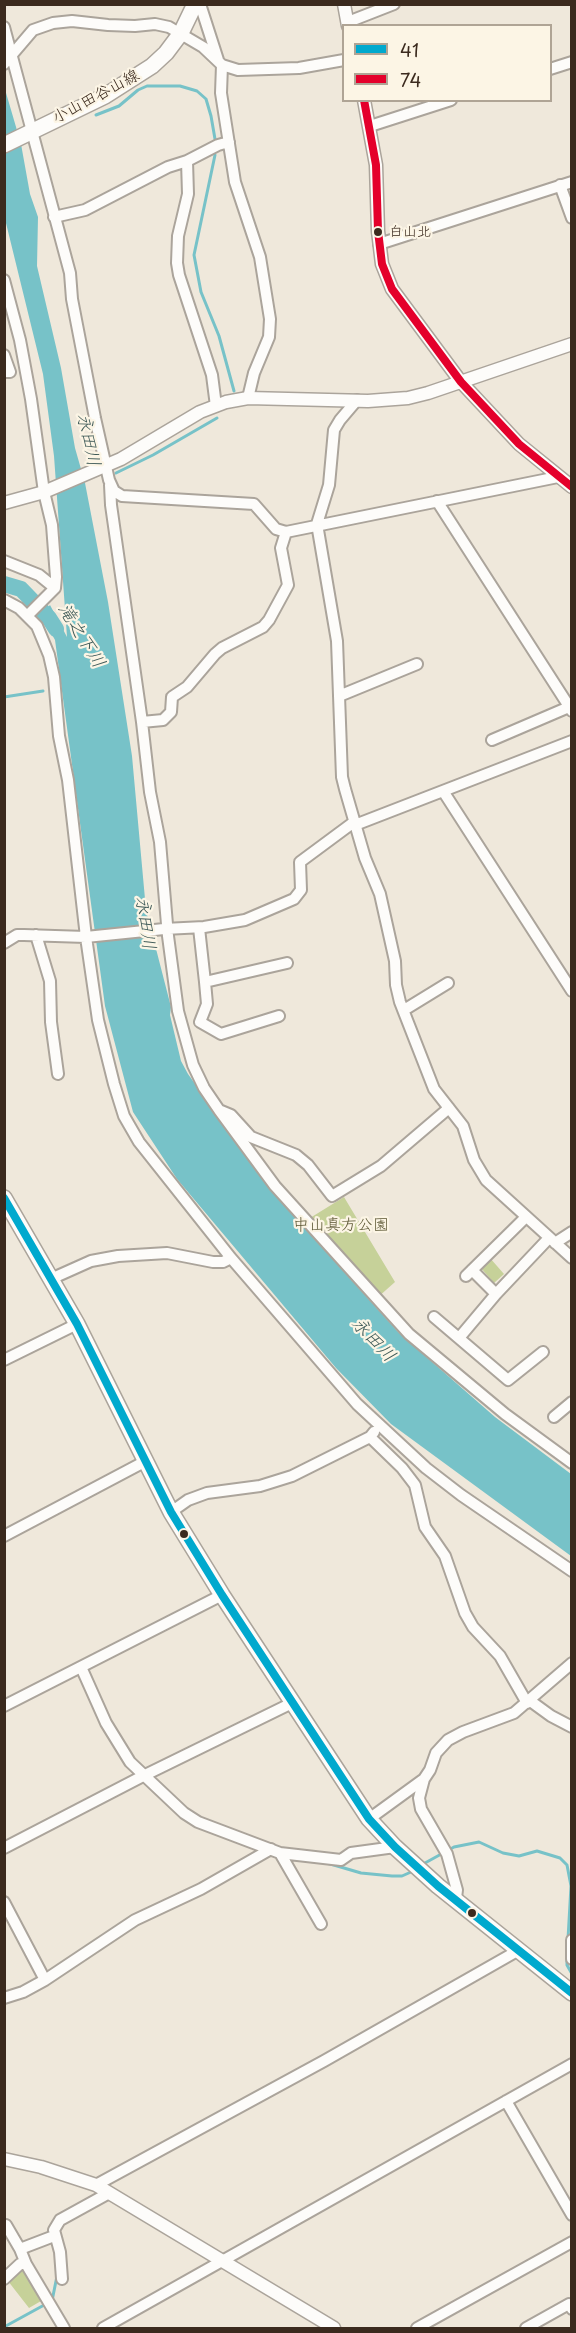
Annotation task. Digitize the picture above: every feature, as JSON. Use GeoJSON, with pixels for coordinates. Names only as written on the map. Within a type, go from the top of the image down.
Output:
{"type":"FeatureCollection","features":[{"type":"Feature","properties":{"kind":"main road","name":"小山田谷山線"},"geometry":{"type":"LineString","coordinates":[[4,145],[105,96],[136,78],[166,54],[181,33],[195,4]]}},
{"type":"Feature","properties":{"kind":"main road"},"geometry":{"type":"LineString","coordinates":[[4,1198],[53,1278],[171,1512],[222,1595],[369,1820],[438,1886],[456,1898],[572,1993]]}},
{"type":"Feature","properties":{"kind":"street"},"geometry":{"type":"LineString","coordinates":[[200,4],[220,62],[220,93],[235,182],[260,257],[270,319],[269,337],[254,373],[248,398]]}},
{"type":"Feature","properties":{"kind":"street"},"geometry":{"type":"LineString","coordinates":[[344,4],[348,24],[394,4]]}},
{"type":"Feature","properties":{"kind":"street"},"geometry":{"type":"LineString","coordinates":[[4,64],[33,30],[53,23],[72,21],[135,26],[155,24],[169,27],[203,47],[220,62],[238,69],[299,68],[342,60]]}},
{"type":"Feature","properties":{"kind":"street"},"geometry":{"type":"LineString","coordinates":[[4,27],[70,273],[72,299],[104,466],[114,492],[122,496],[254,504],[276,530],[286,532],[558,477]]}},
{"type":"Feature","properties":{"kind":"street"},"geometry":{"type":"LineString","coordinates":[[552,68],[572,62]]}},
{"type":"Feature","properties":{"kind":"street"},"geometry":{"type":"LineString","coordinates":[[364,102],[376,165],[381,264],[392,289],[461,382],[519,444],[572,487]]}},
{"type":"Feature","properties":{"kind":"street"},"geometry":{"type":"LineString","coordinates":[[370,126],[445,102]]}},
{"type":"Feature","properties":{"kind":"street"},"geometry":{"type":"LineString","coordinates":[[54,217],[85,210],[168,167],[187,161],[229,141]]}},
{"type":"Feature","properties":{"kind":"street"},"geometry":{"type":"LineString","coordinates":[[187,161],[188,194],[178,236],[177,263],[212,375],[216,405]]}},
{"type":"Feature","properties":{"kind":"street"},"geometry":{"type":"LineString","coordinates":[[379,244],[566,183],[572,218]]}},
{"type":"Feature","properties":{"kind":"street"},"geometry":{"type":"LineString","coordinates":[[4,280],[20,340],[31,399],[44,492],[52,525],[57,577],[55,588],[27,616]]}},
{"type":"Feature","properties":{"kind":"street"},"geometry":{"type":"LineString","coordinates":[[4,503],[44,492],[104,466],[216,405],[248,398],[357,400],[408,398],[572,344]]}},
{"type":"Feature","properties":{"kind":"street"},"geometry":{"type":"LineString","coordinates":[[4,355],[10,372],[4,372]]}},
{"type":"Feature","properties":{"kind":"street"},"geometry":{"type":"LineString","coordinates":[[357,400],[334,430],[329,485],[317,525],[337,641],[342,777],[365,858],[380,894],[395,961],[396,985],[434,1089],[463,1126],[478,1169],[492,1186],[572,1258]]}},
{"type":"Feature","properties":{"kind":"street"},"geometry":{"type":"LineString","coordinates":[[110,485],[112,516],[150,792],[160,842],[165,929],[183,1034],[193,1065],[204,1088],[275,1186],[409,1334],[505,1414],[572,1463]]}},
{"type":"Feature","properties":{"kind":"street"},"geometry":{"type":"LineString","coordinates":[[437,501],[570,709],[492,740]]}},
{"type":"Feature","properties":{"kind":"street"},"geometry":{"type":"LineString","coordinates":[[142,722],[163,720],[171,712],[171,697],[187,687],[215,654],[263,627],[269,620],[288,585],[281,548],[286,532]]}},
{"type":"Feature","properties":{"kind":"street"},"geometry":{"type":"LineString","coordinates":[[4,561],[39,575],[55,588]]}},
{"type":"Feature","properties":{"kind":"street"},"geometry":{"type":"LineString","coordinates":[[4,600],[37,626],[45,643],[54,677],[59,736],[69,780],[86,937],[100,1029],[124,1116],[140,1142],[231,1258],[357,1404],[443,1481],[572,1571]]}},
{"type":"Feature","properties":{"kind":"street"},"geometry":{"type":"LineString","coordinates":[[339,696],[417,664]]}},
{"type":"Feature","properties":{"kind":"street"},"geometry":{"type":"LineString","coordinates":[[4,943],[17,935],[86,937],[199,928],[246,920],[294,899],[301,890],[300,862],[355,824],[572,741]]}},
{"type":"Feature","properties":{"kind":"street"},"geometry":{"type":"LineString","coordinates":[[443,791],[572,991]]}},
{"type":"Feature","properties":{"kind":"street"},"geometry":{"type":"LineString","coordinates":[[199,928],[207,1004],[200,1022],[221,1034],[279,1016]]}},
{"type":"Feature","properties":{"kind":"street"},"geometry":{"type":"LineString","coordinates":[[36,935],[50,981],[51,1022],[58,1074]]}},
{"type":"Feature","properties":{"kind":"street"},"geometry":{"type":"LineString","coordinates":[[206,982],[287,963]]}},
{"type":"Feature","properties":{"kind":"street"},"geometry":{"type":"LineString","coordinates":[[404,1010],[448,983]]}},
{"type":"Feature","properties":{"kind":"street"},"geometry":{"type":"LineString","coordinates":[[219,1110],[231,1115],[251,1137],[296,1155],[308,1165],[332,1196],[381,1166],[449,1108]]}},
{"type":"Feature","properties":{"kind":"street"},"geometry":{"type":"LineString","coordinates":[[496,1294],[469,1273],[526,1217]]}},
{"type":"Feature","properties":{"kind":"street"},"geometry":{"type":"LineString","coordinates":[[459,1338],[496,1294],[552,1241],[572,1232]]}},
{"type":"Feature","properties":{"kind":"street"},"geometry":{"type":"LineString","coordinates":[[53,1278],[91,1261],[118,1256],[167,1252],[213,1262],[223,1262],[231,1258]]}},
{"type":"Feature","properties":{"kind":"street"},"geometry":{"type":"LineString","coordinates":[[434,1317],[508,1380],[543,1352]]}},
{"type":"Feature","properties":{"kind":"street"},"geometry":{"type":"LineString","coordinates":[[4,1360],[77,1324]]}},
{"type":"Feature","properties":{"kind":"street"},"geometry":{"type":"LineString","coordinates":[[554,1417],[572,1402]]}},
{"type":"Feature","properties":{"kind":"street"},"geometry":{"type":"LineString","coordinates":[[171,1512],[188,1500],[207,1493],[278,1482],[370,1437],[380,1425]]}},
{"type":"Feature","properties":{"kind":"street"},"geometry":{"type":"LineString","coordinates":[[370,1437],[402,1468],[415,1485],[425,1527],[445,1556],[465,1613],[473,1627],[500,1656],[528,1701],[572,1727]]}},
{"type":"Feature","properties":{"kind":"street"},"geometry":{"type":"LineString","coordinates":[[4,1536],[144,1462]]}},
{"type":"Feature","properties":{"kind":"street"},"geometry":{"type":"LineString","coordinates":[[4,1706],[222,1595]]}},
{"type":"Feature","properties":{"kind":"street"},"geometry":{"type":"LineString","coordinates":[[456,1898],[457,1890],[446,1850],[421,1809],[419,1798],[424,1779],[436,1753],[448,1740],[463,1732],[514,1713],[572,1663]]}},
{"type":"Feature","properties":{"kind":"street"},"geometry":{"type":"LineString","coordinates":[[81,1667],[118,1745],[143,1776],[184,1813],[198,1822],[276,1851],[341,1860],[351,1853],[395,1847]]}},
{"type":"Feature","properties":{"kind":"street"},"geometry":{"type":"LineString","coordinates":[[4,1848],[143,1776],[292,1703]]}},
{"type":"Feature","properties":{"kind":"street"},"geometry":{"type":"LineString","coordinates":[[369,1820],[424,1779]]}},
{"type":"Feature","properties":{"kind":"street"},"geometry":{"type":"LineString","coordinates":[[276,1851],[321,1924]]}},
{"type":"Feature","properties":{"kind":"street"},"geometry":{"type":"LineString","coordinates":[[4,1998],[23,1992],[45,1980],[135,1920],[276,1851]]}},
{"type":"Feature","properties":{"kind":"street"},"geometry":{"type":"LineString","coordinates":[[4,1902],[45,1980]]}},
{"type":"Feature","properties":{"kind":"street"},"geometry":{"type":"LineString","coordinates":[[572,1940],[572,1959]]}},
{"type":"Feature","properties":{"kind":"street"},"geometry":{"type":"LineString","coordinates":[[96,2185],[251,2102],[519,1950]]}},
{"type":"Feature","properties":{"kind":"street"},"geometry":{"type":"LineString","coordinates":[[103,2328],[572,2064]]}},
{"type":"Feature","properties":{"kind":"street"},"geometry":{"type":"LineString","coordinates":[[506,2101],[572,2215]]}},
{"type":"Feature","properties":{"kind":"street"},"geometry":{"type":"LineString","coordinates":[[4,2159],[41,2167],[96,2185],[334,2328]]}},
{"type":"Feature","properties":{"kind":"street"},"geometry":{"type":"LineString","coordinates":[[62,2279],[60,2252],[54,2230],[60,2220],[109,2193]]}},
{"type":"Feature","properties":{"kind":"street"},"geometry":{"type":"LineString","coordinates":[[6,2225],[64,2328]]}},
{"type":"Feature","properties":{"kind":"street"},"geometry":{"type":"LineString","coordinates":[[20,2249],[54,2236]]}},
{"type":"Feature","properties":{"kind":"street"},"geometry":{"type":"LineString","coordinates":[[417,2328],[572,2242]]}},
{"type":"Feature","properties":{"kind":"street"},"geometry":{"type":"LineString","coordinates":[[4,2278],[20,2264],[26,2264]]}},
{"type":"Feature","properties":{"kind":"street"},"geometry":{"type":"LineString","coordinates":[[526,2328],[569,2304],[572,2309]]}},
{"type":"Feature","properties":{"kind":"green space","name":"中山真方公園"},"geometry":{"type":"Polygon","coordinates":[[[344,1197],[395,1282],[377,1298],[310,1218],[344,1197]]]}},
{"type":"Feature","properties":{"kind":"green space"},"geometry":{"type":"Polygon","coordinates":[[[490,1258],[504,1274],[494,1283],[481,1268],[490,1258]]]}},
{"type":"Feature","properties":{"kind":"green space"},"geometry":{"type":"Polygon","coordinates":[[[22,2270],[41,2301],[29,2308],[8,2281],[22,2270]]]}},
{"type":"Feature","properties":{"kind":"water","name":"永田川"},"geometry":{"type":"Polygon","coordinates":[[[4,86],[21,144],[30,194],[38,217],[37,266],[61,368],[75,448],[85,483],[108,602],[132,756],[146,910],[171,1007],[170,1015],[181,1061],[274,1194],[399,1333],[495,1417],[571,1474],[571,1556],[391,1424],[336,1368],[177,1179],[133,1112],[105,1006],[55,640],[41,615],[50,605],[67,637],[54,456],[43,374],[5,219],[4,86]]]}},
{"type":"Feature","properties":{"kind":"waterway"},"geometry":{"type":"LineString","coordinates":[[96,115],[119,106],[138,90],[147,86],[180,86],[197,91],[206,99],[215,139]]}},
{"type":"Feature","properties":{"kind":"waterway"},"geometry":{"type":"LineString","coordinates":[[215,155],[194,255],[201,292],[219,336],[234,391]]}},
{"type":"Feature","properties":{"kind":"waterway"},"geometry":{"type":"LineString","coordinates":[[116,473],[153,455],[217,418]]}},
{"type":"Feature","properties":{"kind":"waterway","name":"滝之下川"},"geometry":{"type":"LineString","coordinates":[[4,584],[21,589],[49,618],[56,629]]}},
{"type":"Feature","properties":{"kind":"waterway"},"geometry":{"type":"LineString","coordinates":[[4,697],[43,691]]}},
{"type":"Feature","properties":{"kind":"waterway"},"geometry":{"type":"LineString","coordinates":[[425,1863],[454,1847],[479,1842],[503,1853],[519,1856],[537,1851],[560,1858],[567,1865],[571,1886],[568,1939]]}},
{"type":"Feature","properties":{"kind":"waterway"},"geometry":{"type":"LineString","coordinates":[[327,1863],[361,1873],[402,1876],[411,1872]]}},
{"type":"Feature","properties":{"kind":"waterway"},"geometry":{"type":"LineString","coordinates":[[567,1958],[567,1965],[572,1974]]}},
{"type":"Feature","properties":{"kind":"waterway"},"geometry":{"type":"LineString","coordinates":[[52,2301],[57,2276]]}},
{"type":"Feature","properties":{"kind":"waterway"},"geometry":{"type":"LineString","coordinates":[[4,2327],[46,2304]]}},
{"type":"Feature","properties":{"kind":"transit line","name":"74"},"geometry":{"type":"LineString","coordinates":[[364,102],[376,165],[378,231],[382,264],[392,289],[461,382],[519,444],[572,487]]}},
{"type":"Feature","properties":{"kind":"transit line","name":"41"},"geometry":{"type":"LineString","coordinates":[[4,1198],[77,1324],[171,1512],[222,1595],[369,1819],[395,1847],[438,1886],[572,1993]]}},
{"type":"Feature","properties":{"kind":"place","name":"白山北"},"geometry":{"type":"Point","coordinates":[378,232]}}]}
